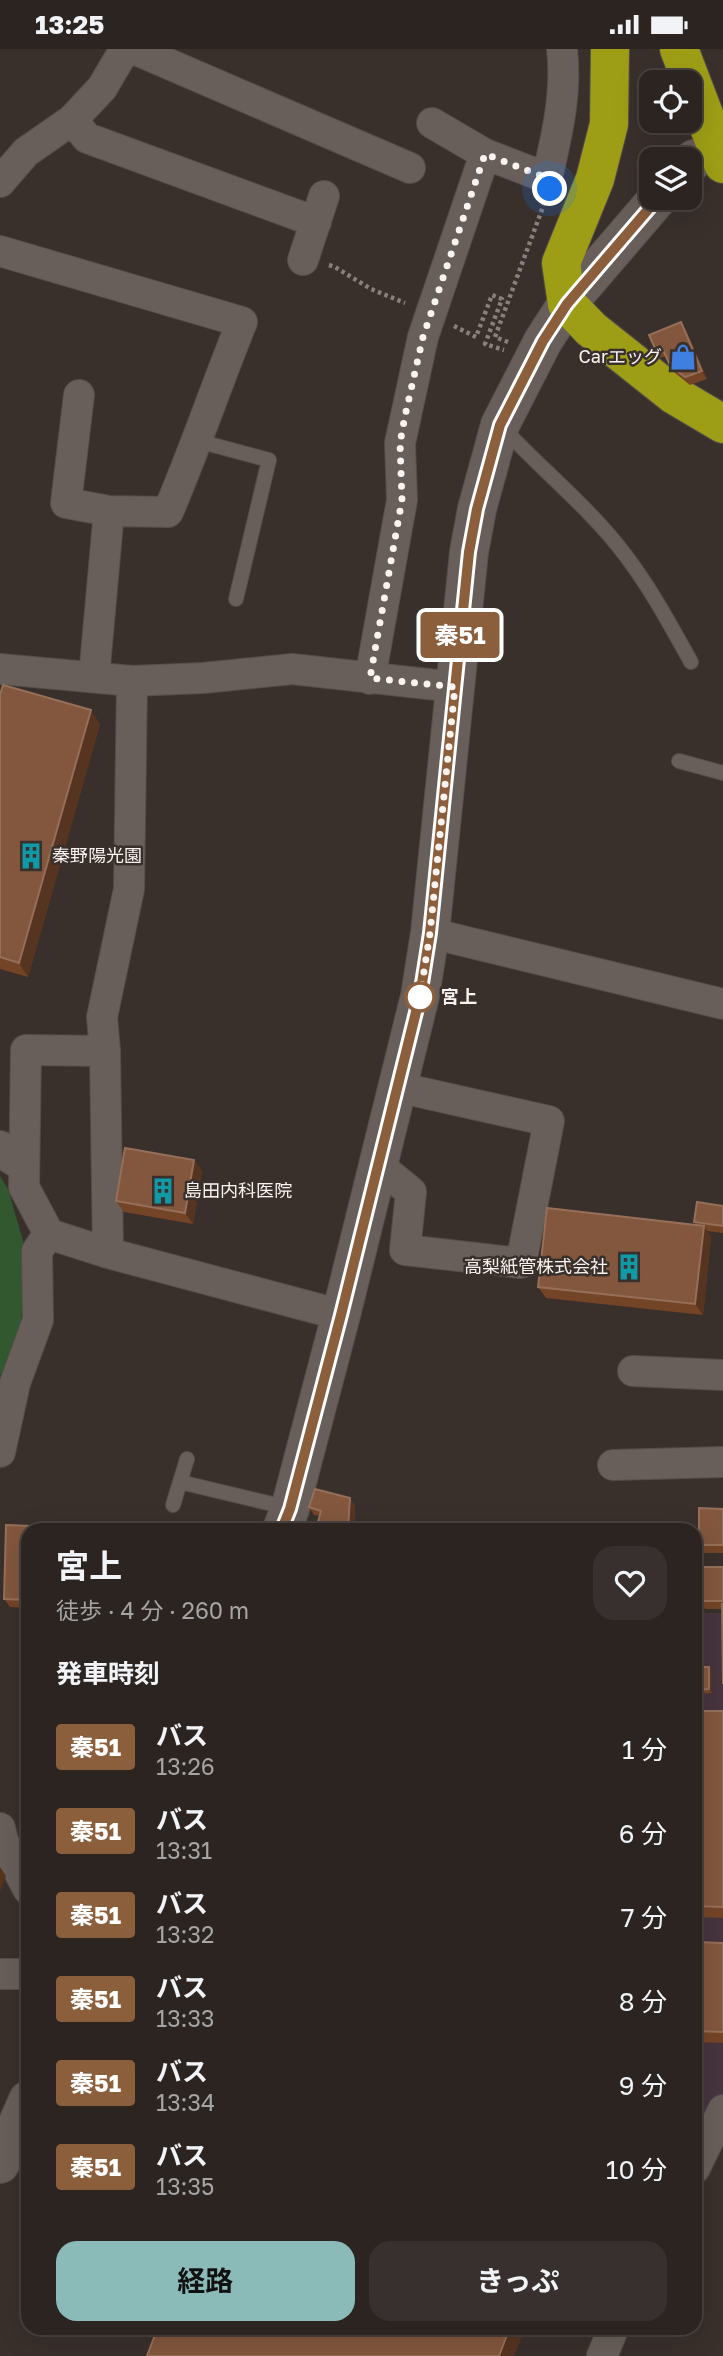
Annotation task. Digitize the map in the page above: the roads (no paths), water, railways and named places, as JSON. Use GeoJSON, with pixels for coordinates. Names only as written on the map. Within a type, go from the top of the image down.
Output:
{"type":"FeatureCollection","features":[{"type":"Feature","properties":{"kind":"highway"},"geometry":{"type":"LineString","coordinates":[[610,49],[609,124],[596,179],[561,263],[567,304],[591,329],[674,395],[723,424]]}},
{"type":"Feature","properties":{"kind":"highway"},"geometry":{"type":"LineString","coordinates":[[679,49],[699,147]]}},
{"type":"Feature","properties":{"kind":"main road"},"geometry":{"type":"LineString","coordinates":[[286,1519],[341,1315],[420,996],[430,933],[469,552],[477,509],[500,425],[543,341],[567,304],[648,210]]}},
{"type":"Feature","properties":{"kind":"main road"},"geometry":{"type":"LineString","coordinates":[[0,2164],[21,2116]]}},
{"type":"Feature","properties":{"kind":"street"},"geometry":{"type":"LineString","coordinates":[[0,182],[26,152],[72,120],[102,88],[125,49]]}},
{"type":"Feature","properties":{"kind":"street"},"geometry":{"type":"LineString","coordinates":[[134,49],[410,168]]}},
{"type":"Feature","properties":{"kind":"street"},"geometry":{"type":"LineString","coordinates":[[432,123],[485,154],[547,178],[560,123],[564,69],[562,49]]}},
{"type":"Feature","properties":{"kind":"street"},"geometry":{"type":"LineString","coordinates":[[72,120],[87,138],[320,209],[303,260]]}},
{"type":"Feature","properties":{"kind":"street"},"geometry":{"type":"LineString","coordinates":[[370,678],[402,500],[400,443],[423,337],[485,154]]}},
{"type":"Feature","properties":{"kind":"street"},"geometry":{"type":"LineString","coordinates":[[0,251],[242,323],[168,512],[109,511],[66,503],[79,395]]}},
{"type":"Feature","properties":{"kind":"street"},"geometry":{"type":"LineString","coordinates":[[94,677],[109,511]]}},
{"type":"Feature","properties":{"kind":"street"},"geometry":{"type":"LineString","coordinates":[[0,669],[132,681],[203,678],[292,669],[455,687]]}},
{"type":"Feature","properties":{"kind":"street"},"geometry":{"type":"LineString","coordinates":[[108,1253],[105,1051],[102,1017],[129,889],[132,681]]}},
{"type":"Feature","properties":{"kind":"street"},"geometry":{"type":"LineString","coordinates":[[430,933],[723,1004]]}},
{"type":"Feature","properties":{"kind":"street"},"geometry":{"type":"LineString","coordinates":[[105,1051],[26,1050],[24,1187],[49,1234],[108,1253],[341,1315]]}},
{"type":"Feature","properties":{"kind":"street"},"geometry":{"type":"LineString","coordinates":[[378,1165],[411,1192],[405,1250],[521,1262],[549,1121],[397,1087]]}},
{"type":"Feature","properties":{"kind":"street"},"geometry":{"type":"LineString","coordinates":[[0,1146],[8,1157],[24,1167]]}},
{"type":"Feature","properties":{"kind":"street"},"geometry":{"type":"LineString","coordinates":[[0,1452],[15,1383],[38,1320],[37,1251],[49,1234]]}},
{"type":"Feature","properties":{"kind":"street"},"geometry":{"type":"LineString","coordinates":[[633,1371],[723,1375]]}},
{"type":"Feature","properties":{"kind":"street"},"geometry":{"type":"LineString","coordinates":[[613,1465],[723,1462]]}},
{"type":"Feature","properties":{"kind":"street"},"geometry":{"type":"LineString","coordinates":[[0,1828],[3,1841],[21,1876]]}},
{"type":"Feature","properties":{"kind":"street"},"geometry":{"type":"LineString","coordinates":[[0,1974],[21,1974]]}},
{"type":"Feature","properties":{"kind":"street"},"geometry":{"type":"LineString","coordinates":[[702,2154],[723,2110]]}},
{"type":"Feature","properties":{"kind":"lane"},"geometry":{"type":"LineString","coordinates":[[500,425],[594,517],[626,555],[650,590],[691,662]]}},
{"type":"Feature","properties":{"kind":"lane"},"geometry":{"type":"LineString","coordinates":[[198,441],[269,460],[236,599]]}},
{"type":"Feature","properties":{"kind":"lane"},"geometry":{"type":"LineString","coordinates":[[679,761],[723,773]]}},
{"type":"Feature","properties":{"kind":"lane"},"geometry":{"type":"LineString","coordinates":[[173,1505],[187,1459]]}},
{"type":"Feature","properties":{"kind":"lane"},"geometry":{"type":"LineString","coordinates":[[180,1482],[286,1519]]}},
{"type":"Feature","properties":{"kind":"place","name":"Carエッグ"},"geometry":{"type":"Point","coordinates":[683,357]}},
{"type":"Feature","properties":{"kind":"place","name":"秦野陽光園"},"geometry":{"type":"Point","coordinates":[31,856]}},
{"type":"Feature","properties":{"kind":"place","name":"宮上"},"geometry":{"type":"Point","coordinates":[420,997]}},
{"type":"Feature","properties":{"kind":"place","name":"島田内科医院"},"geometry":{"type":"Point","coordinates":[163,1191]}},
{"type":"Feature","properties":{"kind":"place","name":"高梨紙管株式会社"},"geometry":{"type":"Point","coordinates":[629,1267]}}]}
